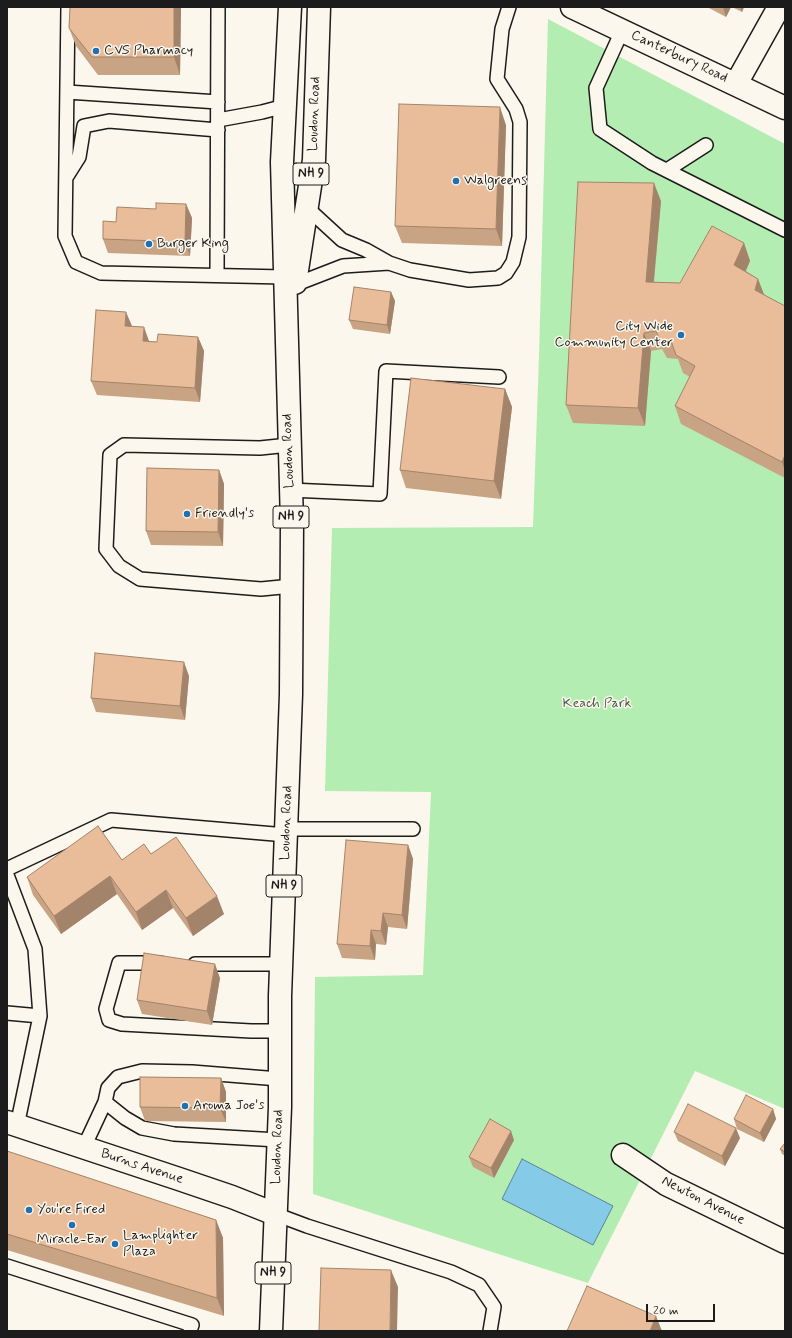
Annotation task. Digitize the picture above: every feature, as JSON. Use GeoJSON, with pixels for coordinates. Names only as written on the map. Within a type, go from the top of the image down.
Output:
{"type":"FeatureCollection","features":[{"type":"Feature","properties":{"kind":"main road","name":"Loudon Road"},"geometry":{"type":"LineString","coordinates":[[271,1331],[280,1107],[280,1031],[291,694],[292,586],[286,340],[289,281],[282,162],[290,7]]}},
{"type":"Feature","properties":{"kind":"main road","name":"Loudon Road"},"geometry":{"type":"LineString","coordinates":[[289,281],[306,207],[314,160],[319,7]]}},
{"type":"Feature","properties":{"kind":"main road","name":"Canterbury Road"},"geometry":{"type":"LineString","coordinates":[[572,7],[785,108]]}},
{"type":"Feature","properties":{"kind":"main road"},"geometry":{"type":"LineString","coordinates":[[736,84],[779,7]]}},
{"type":"Feature","properties":{"kind":"main road","name":"Burns Avenue"},"geometry":{"type":"LineString","coordinates":[[12,1124],[226,1195],[275,1214]]}},
{"type":"Feature","properties":{"kind":"main road","name":"Newton Avenue"},"geometry":{"type":"LineString","coordinates":[[623,1155],[666,1184],[785,1242]]}},
{"type":"Feature","properties":{"kind":"lane"},"geometry":{"type":"LineString","coordinates":[[68,7],[65,236],[76,262],[101,273],[217,276],[289,281],[343,266],[389,263]]}},
{"type":"Feature","properties":{"kind":"lane"},"geometry":{"type":"LineString","coordinates":[[217,276],[218,7]]}},
{"type":"Feature","properties":{"kind":"lane"},"geometry":{"type":"LineString","coordinates":[[306,207],[342,240],[366,250],[389,263],[410,270],[469,280],[498,278],[506,273],[513,262],[519,237],[520,122],[516,108],[497,79],[502,29],[509,7]]}},
{"type":"Feature","properties":{"kind":"lane"},"geometry":{"type":"LineString","coordinates":[[622,32],[596,88],[600,129],[652,163],[785,230]]}},
{"type":"Feature","properties":{"kind":"lane"},"geometry":{"type":"LineString","coordinates":[[67,92],[218,102]]}},
{"type":"Feature","properties":{"kind":"lane"},"geometry":{"type":"LineString","coordinates":[[66,177],[78,157],[84,126],[109,121],[218,125],[285,106]]}},
{"type":"Feature","properties":{"kind":"lane"},"geometry":{"type":"LineString","coordinates":[[667,170],[706,145]]}},
{"type":"Feature","properties":{"kind":"lane"},"geometry":{"type":"LineString","coordinates":[[290,490],[380,494],[386,371],[499,376]]}},
{"type":"Feature","properties":{"kind":"lane"},"geometry":{"type":"LineString","coordinates":[[289,445],[260,448],[124,445],[110,455],[106,549],[119,566],[140,579],[261,590],[292,586]]}},
{"type":"Feature","properties":{"kind":"lane"},"geometry":{"type":"LineString","coordinates":[[7,869],[111,820],[286,832],[413,829]]}},
{"type":"Feature","properties":{"kind":"lane"},"geometry":{"type":"LineString","coordinates":[[7,875],[35,949],[40,1016],[12,1124]]}},
{"type":"Feature","properties":{"kind":"lane"},"geometry":{"type":"LineString","coordinates":[[280,1031],[251,1031],[122,1024],[109,1020],[106,1009],[119,963],[282,964]]}},
{"type":"Feature","properties":{"kind":"lane"},"geometry":{"type":"LineString","coordinates":[[7,1013],[40,1016]]}},
{"type":"Feature","properties":{"kind":"lane"},"geometry":{"type":"LineString","coordinates":[[84,1148],[105,1102],[108,1088],[118,1077],[142,1071],[192,1072],[279,1079]]}},
{"type":"Feature","properties":{"kind":"lane"},"geometry":{"type":"LineString","coordinates":[[105,1102],[125,1118],[142,1128],[174,1134],[278,1140]]}},
{"type":"Feature","properties":{"kind":"lane"},"geometry":{"type":"LineString","coordinates":[[275,1214],[307,1226],[451,1272],[479,1285],[494,1307],[490,1331]]}},
{"type":"Feature","properties":{"kind":"lane"},"geometry":{"type":"LineString","coordinates":[[7,1266],[192,1326],[190,1331]]}},
{"type":"Feature","properties":{"kind":"green space","name":"Keach Park"},"geometry":{"type":"Polygon","coordinates":[[[548,19],[785,144],[785,1109],[695,1071],[588,1283],[313,1194],[315,977],[423,975],[431,792],[325,791],[332,528],[533,527],[548,19]]]}},
{"type":"Feature","properties":{"kind":"water"},"geometry":{"type":"Polygon","coordinates":[[[522,1159],[613,1206],[593,1245],[502,1199],[522,1159]]]}},
{"type":"Feature","properties":{"kind":"building","name":"CVS Pharmacy"},"geometry":{"type":"Polygon","coordinates":[[[70,7],[174,7],[174,57],[92,57],[69,28],[70,7]]]}},
{"type":"Feature","properties":{"kind":"building"},"geometry":{"type":"Polygon","coordinates":[[[399,104],[500,107],[496,229],[395,226],[399,104]]]}},
{"type":"Feature","properties":{"kind":"building","name":"City Wide Community Center"},"geometry":{"type":"Polygon","coordinates":[[[578,182],[654,183],[646,282],[680,283],[712,226],[744,243],[734,265],[758,279],[755,290],[785,306],[785,455],[782,462],[675,406],[695,366],[676,355],[671,341],[660,340],[656,331],[644,333],[638,408],[566,405],[578,182]]]}},
{"type":"Feature","properties":{"kind":"building"},"geometry":{"type":"Polygon","coordinates":[[[156,203],[186,204],[185,242],[103,239],[103,221],[116,222],[117,207],[156,209],[156,203]]]}},
{"type":"Feature","properties":{"kind":"building"},"geometry":{"type":"Polygon","coordinates":[[[354,287],[391,292],[387,325],[349,320],[354,287]]]}},
{"type":"Feature","properties":{"kind":"building"},"geometry":{"type":"Polygon","coordinates":[[[96,310],[126,312],[125,326],[144,327],[143,341],[157,342],[158,334],[198,337],[195,388],[91,381],[96,310]]]}},
{"type":"Feature","properties":{"kind":"building"},"geometry":{"type":"Polygon","coordinates":[[[411,378],[505,389],[494,481],[400,470],[411,378]]]}},
{"type":"Feature","properties":{"kind":"building","name":"Friendly's"},"geometry":{"type":"Polygon","coordinates":[[[147,468],[219,470],[218,532],[146,531],[147,468]]]}},
{"type":"Feature","properties":{"kind":"building"},"geometry":{"type":"Polygon","coordinates":[[[95,653],[184,662],[180,706],[91,698],[95,653]]]}},
{"type":"Feature","properties":{"kind":"building"},"geometry":{"type":"Polygon","coordinates":[[[98,826],[122,860],[144,844],[151,854],[176,837],[217,896],[186,918],[166,890],[136,912],[110,876],[54,916],[27,877],[98,826]]]}},
{"type":"Feature","properties":{"kind":"building"},"geometry":{"type":"Polygon","coordinates":[[[346,840],[408,845],[402,915],[383,913],[381,931],[371,930],[370,946],[337,944],[346,840]]]}},
{"type":"Feature","properties":{"kind":"building"},"geometry":{"type":"Polygon","coordinates":[[[144,953],[215,964],[207,1011],[137,1000],[144,953]]]}},
{"type":"Feature","properties":{"kind":"building"},"geometry":{"type":"Polygon","coordinates":[[[140,1077],[221,1078],[220,1108],[140,1107],[140,1077]]]}},
{"type":"Feature","properties":{"kind":"building"},"geometry":{"type":"Polygon","coordinates":[[[746,1095],[773,1109],[760,1133],[734,1119],[746,1095]]]}},
{"type":"Feature","properties":{"kind":"building"},"geometry":{"type":"Polygon","coordinates":[[[688,1104],[736,1128],[722,1156],[674,1132],[688,1104]]]}},
{"type":"Feature","properties":{"kind":"building"},"geometry":{"type":"Polygon","coordinates":[[[490,1119],[511,1131],[491,1168],[469,1157],[490,1119]]]}},
{"type":"Feature","properties":{"kind":"building"},"geometry":{"type":"Polygon","coordinates":[[[785,1143],[785,1152],[780,1149],[785,1143]]]}},
{"type":"Feature","properties":{"kind":"building","name":"Lamplighter Plaza"},"geometry":{"type":"Polygon","coordinates":[[[7,1151],[216,1220],[217,1298],[7,1234],[7,1151]]]}},
{"type":"Feature","properties":{"kind":"building"},"geometry":{"type":"Polygon","coordinates":[[[321,1268],[391,1270],[390,1331],[319,1331],[321,1268]]]}},
{"type":"Feature","properties":{"kind":"building"},"geometry":{"type":"Polygon","coordinates":[[[587,1286],[656,1316],[650,1331],[567,1331],[587,1286]]]}},
{"type":"Feature","properties":{"kind":"place","name":"CVS Pharmacy"},"geometry":{"type":"Point","coordinates":[96,51]}},
{"type":"Feature","properties":{"kind":"place","name":"Walgreens"},"geometry":{"type":"Point","coordinates":[456,181]}},
{"type":"Feature","properties":{"kind":"place","name":"Burger King"},"geometry":{"type":"Point","coordinates":[149,244]}},
{"type":"Feature","properties":{"kind":"place","name":"City Wide Community Center"},"geometry":{"type":"Point","coordinates":[681,335]}},
{"type":"Feature","properties":{"kind":"place","name":"Friendly's"},"geometry":{"type":"Point","coordinates":[187,514]}},
{"type":"Feature","properties":{"kind":"place","name":"Aroma Joe's"},"geometry":{"type":"Point","coordinates":[185,1106]}},
{"type":"Feature","properties":{"kind":"place","name":"You're Fired"},"geometry":{"type":"Point","coordinates":[29,1210]}},
{"type":"Feature","properties":{"kind":"place","name":"Miracle-Ear"},"geometry":{"type":"Point","coordinates":[72,1225]}},
{"type":"Feature","properties":{"kind":"place","name":"Lamplighter Plaza"},"geometry":{"type":"Point","coordinates":[115,1244]}}]}
